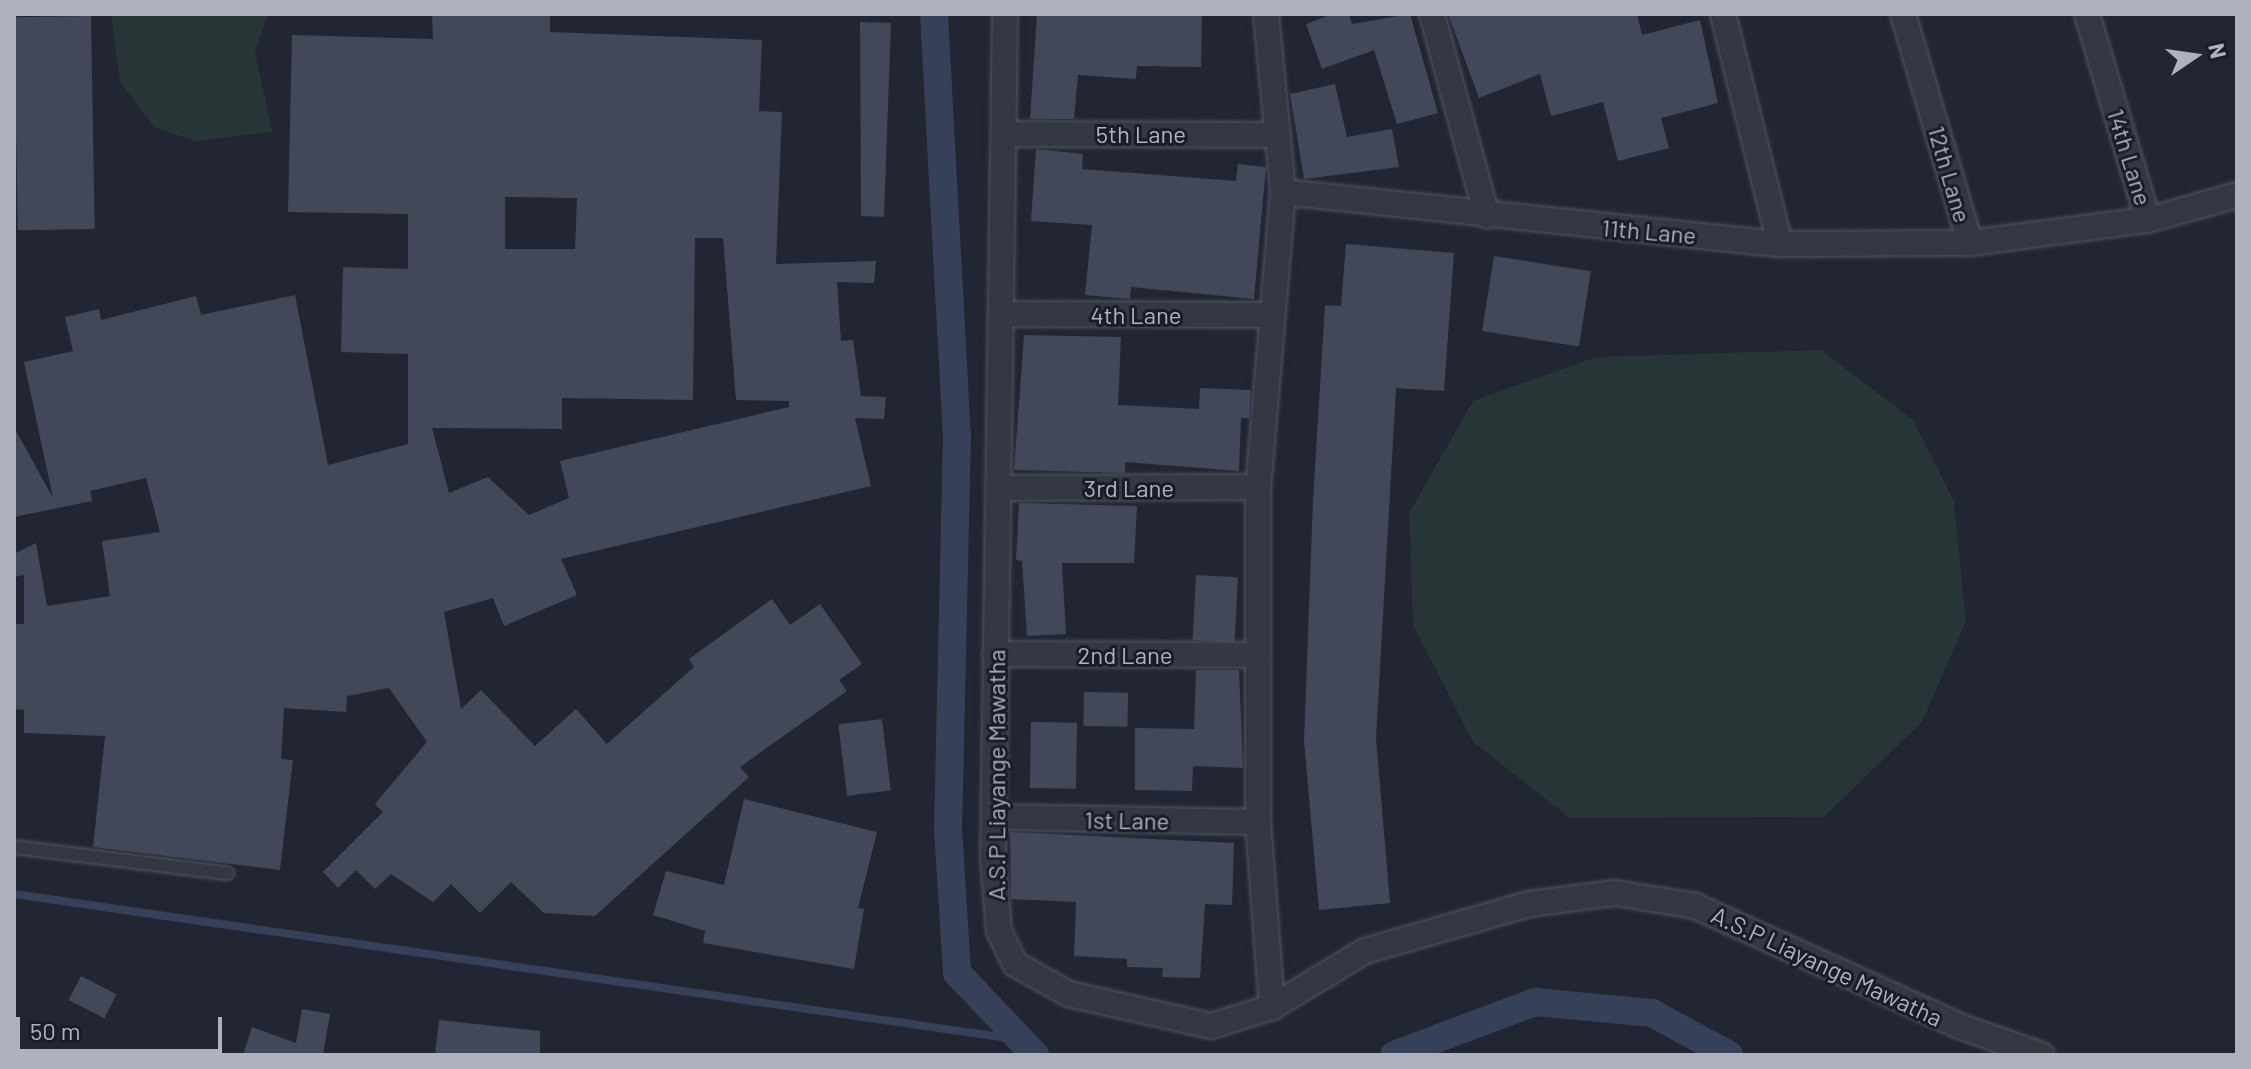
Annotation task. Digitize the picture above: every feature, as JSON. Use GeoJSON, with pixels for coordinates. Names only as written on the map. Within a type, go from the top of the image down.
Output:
{"type":"FeatureCollection","features":[{"type":"Feature","properties":{"kind":"street","name":"A.S.P Liayange Mawatha"},"geometry":{"type":"LineString","coordinates":[[1005,14],[1004,314],[995,654],[996,817],[999,931],[1015,964],[1069,994],[1211,1026],[1272,1007],[1365,951],[1529,904],[1615,893],[1695,906],[1959,1026],[2042,1055]]}},
{"type":"Feature","properties":{"kind":"street"},"geometry":{"type":"LineString","coordinates":[[1266,14],[1283,192],[1267,315],[1258,487],[1258,822],[1272,1007]]}},
{"type":"Feature","properties":{"kind":"street"},"geometry":{"type":"LineString","coordinates":[[1432,14],[1487,216]]}},
{"type":"Feature","properties":{"kind":"street"},"geometry":{"type":"LineString","coordinates":[[1723,14],[1780,244]]}},
{"type":"Feature","properties":{"kind":"street","name":"12th Lane"},"geometry":{"type":"LineString","coordinates":[[1780,244],[1970,243],[1903,14]]}},
{"type":"Feature","properties":{"kind":"street","name":"14th Lane"},"geometry":{"type":"LineString","coordinates":[[1970,243],[2148,220],[2087,14]]}},
{"type":"Feature","properties":{"kind":"street","name":"5th Lane"},"geometry":{"type":"LineString","coordinates":[[1004,134],[1278,135]]}},
{"type":"Feature","properties":{"kind":"street","name":"11th Lane"},"geometry":{"type":"LineString","coordinates":[[1283,192],[1487,216],[1780,244]]}},
{"type":"Feature","properties":{"kind":"street"},"geometry":{"type":"LineString","coordinates":[[2148,220],[2237,195]]}},
{"type":"Feature","properties":{"kind":"street","name":"4th Lane"},"geometry":{"type":"LineString","coordinates":[[1004,314],[1267,315]]}},
{"type":"Feature","properties":{"kind":"street","name":"3rd Lane"},"geometry":{"type":"LineString","coordinates":[[1000,488],[1258,487]]}},
{"type":"Feature","properties":{"kind":"street","name":"2nd Lane"},"geometry":{"type":"LineString","coordinates":[[995,654],[1256,655]]}},
{"type":"Feature","properties":{"kind":"street","name":"1st Lane"},"geometry":{"type":"LineString","coordinates":[[996,817],[1258,822]]}},
{"type":"Feature","properties":{"kind":"lane"},"geometry":{"type":"LineString","coordinates":[[14,847],[227,873]]}},
{"type":"Feature","properties":{"kind":"shaded area"},"geometry":{"type":"Polygon","coordinates":[[[111,14],[268,14],[255,51],[272,132],[195,141],[154,127],[120,82],[111,14]]]}},
{"type":"Feature","properties":{"kind":"shaded area"},"geometry":{"type":"Polygon","coordinates":[[[1821,350],[1913,420],[1954,501],[1966,621],[1922,722],[1824,817],[1570,818],[1473,742],[1413,625],[1409,513],[1473,401],[1596,357],[1821,350]]]}},
{"type":"Feature","properties":{"kind":"building"},"geometry":{"type":"Polygon","coordinates":[[[432,14],[550,14],[550,32],[762,40],[759,111],[782,112],[776,264],[876,261],[874,283],[837,282],[841,341],[853,340],[861,396],[886,397],[884,419],[855,418],[871,486],[561,559],[577,595],[504,626],[493,598],[444,612],[461,709],[481,690],[535,746],[576,709],[607,744],[694,667],[689,659],[772,599],[790,625],[820,604],[862,664],[839,680],[847,691],[740,767],[749,777],[595,916],[544,913],[511,882],[480,913],[451,884],[433,902],[391,874],[375,889],[356,870],[338,888],[323,872],[383,812],[375,804],[427,742],[389,688],[347,696],[346,712],[284,708],[281,759],[293,760],[280,870],[93,847],[105,736],[24,733],[24,710],[14,709],[14,624],[24,624],[24,575],[14,577],[14,554],[36,543],[47,606],[110,596],[102,541],[160,532],[146,478],[90,491],[92,501],[14,517],[14,427],[53,498],[24,362],[73,351],[65,317],[99,309],[101,320],[196,296],[201,315],[295,295],[328,465],[408,444],[408,354],[341,352],[343,267],[408,269],[408,214],[288,212],[292,35],[433,39],[432,14]],[[505,197],[505,249],[575,249],[577,198],[505,197]],[[695,238],[693,400],[562,398],[562,429],[432,428],[449,493],[488,477],[529,515],[569,498],[560,461],[789,407],[789,401],[736,400],[723,238],[695,238]]]}},
{"type":"Feature","properties":{"kind":"building"},"geometry":{"type":"Polygon","coordinates":[[[1037,14],[1202,14],[1201,67],[1137,66],[1136,79],[1078,75],[1074,119],[1030,119],[1037,14]]]}},
{"type":"Feature","properties":{"kind":"building"},"geometry":{"type":"Polygon","coordinates":[[[1333,14],[1349,14],[1352,24],[1410,14],[1438,113],[1397,124],[1374,50],[1322,69],[1306,24],[1333,14]]]}},
{"type":"Feature","properties":{"kind":"building"},"geometry":{"type":"Polygon","coordinates":[[[1448,14],[1637,14],[1642,35],[1700,20],[1718,103],[1661,118],[1669,148],[1618,161],[1603,102],[1551,116],[1540,74],[1479,98],[1448,14]]]}},
{"type":"Feature","properties":{"kind":"building"},"geometry":{"type":"Polygon","coordinates":[[[91,16],[95,229],[18,230],[14,17],[91,16]]]}},
{"type":"Feature","properties":{"kind":"building"},"geometry":{"type":"Polygon","coordinates":[[[860,22],[891,23],[884,217],[861,216],[860,22]]]}},
{"type":"Feature","properties":{"kind":"building"},"geometry":{"type":"Polygon","coordinates":[[[1335,84],[1347,137],[1392,129],[1399,167],[1304,179],[1290,94],[1335,84]]]}},
{"type":"Feature","properties":{"kind":"building"},"geometry":{"type":"Polygon","coordinates":[[[1036,149],[1083,154],[1082,169],[1236,181],[1238,164],[1266,167],[1254,299],[1131,287],[1130,299],[1085,295],[1092,225],[1031,221],[1036,149]]]}},
{"type":"Feature","properties":{"kind":"building"},"geometry":{"type":"Polygon","coordinates":[[[1346,244],[1454,253],[1444,391],[1396,388],[1376,738],[1390,903],[1319,910],[1304,741],[1313,500],[1325,305],[1341,306],[1346,244]]]}},
{"type":"Feature","properties":{"kind":"building"},"geometry":{"type":"Polygon","coordinates":[[[1494,256],[1591,271],[1579,346],[1482,331],[1494,256]]]}},
{"type":"Feature","properties":{"kind":"building"},"geometry":{"type":"Polygon","coordinates":[[[1024,335],[1121,337],[1118,405],[1199,409],[1200,388],[1251,390],[1249,418],[1241,418],[1239,471],[1125,462],[1125,473],[1014,470],[1024,335]]]}},
{"type":"Feature","properties":{"kind":"building"},"geometry":{"type":"Polygon","coordinates":[[[1019,503],[1137,506],[1134,563],[1062,563],[1066,634],[1027,636],[1022,561],[1016,560],[1019,503]]]}},
{"type":"Feature","properties":{"kind":"building"},"geometry":{"type":"Polygon","coordinates":[[[1196,575],[1238,577],[1235,642],[1193,640],[1196,575]]]}},
{"type":"Feature","properties":{"kind":"building"},"geometry":{"type":"Polygon","coordinates":[[[1196,670],[1239,670],[1243,768],[1193,766],[1192,791],[1135,790],[1135,728],[1194,729],[1196,670]]]}},
{"type":"Feature","properties":{"kind":"building"},"geometry":{"type":"Polygon","coordinates":[[[1084,692],[1128,693],[1127,727],[1083,726],[1084,692]]]}},
{"type":"Feature","properties":{"kind":"building"},"geometry":{"type":"Polygon","coordinates":[[[882,719],[891,790],[847,796],[838,724],[882,719]]]}},
{"type":"Feature","properties":{"kind":"building"},"geometry":{"type":"Polygon","coordinates":[[[1031,722],[1077,723],[1076,789],[1030,788],[1031,722]]]}},
{"type":"Feature","properties":{"kind":"building"},"geometry":{"type":"Polygon","coordinates":[[[744,799],[877,832],[858,908],[864,909],[854,969],[703,943],[705,931],[653,915],[666,871],[724,885],[744,799]]]}},
{"type":"Feature","properties":{"kind":"building"},"geometry":{"type":"Polygon","coordinates":[[[1010,832],[1234,843],[1232,905],[1205,904],[1200,978],[1162,977],[1163,968],[1127,967],[1127,959],[1074,956],[1076,902],[1011,899],[1010,832]]]}},
{"type":"Feature","properties":{"kind":"building"},"geometry":{"type":"Polygon","coordinates":[[[81,976],[117,994],[104,1018],[69,1000],[81,976]]]}},
{"type":"Feature","properties":{"kind":"building"},"geometry":{"type":"Polygon","coordinates":[[[302,1009],[330,1014],[323,1055],[243,1055],[252,1027],[296,1043],[302,1009]]]}},
{"type":"Feature","properties":{"kind":"building"},"geometry":{"type":"Polygon","coordinates":[[[439,1020],[540,1031],[540,1055],[435,1055],[439,1020]]]}},
{"type":"Feature","properties":{"kind":"waterway"},"geometry":{"type":"LineString","coordinates":[[934,14],[957,434],[948,829],[957,973],[1035,1055]]}},
{"type":"Feature","properties":{"kind":"waterway"},"geometry":{"type":"LineString","coordinates":[[14,894],[1021,1040]]}},
{"type":"Feature","properties":{"kind":"waterway"},"geometry":{"type":"LineString","coordinates":[[1394,1055],[1535,1002],[1652,1013],[1729,1055]]}}]}
